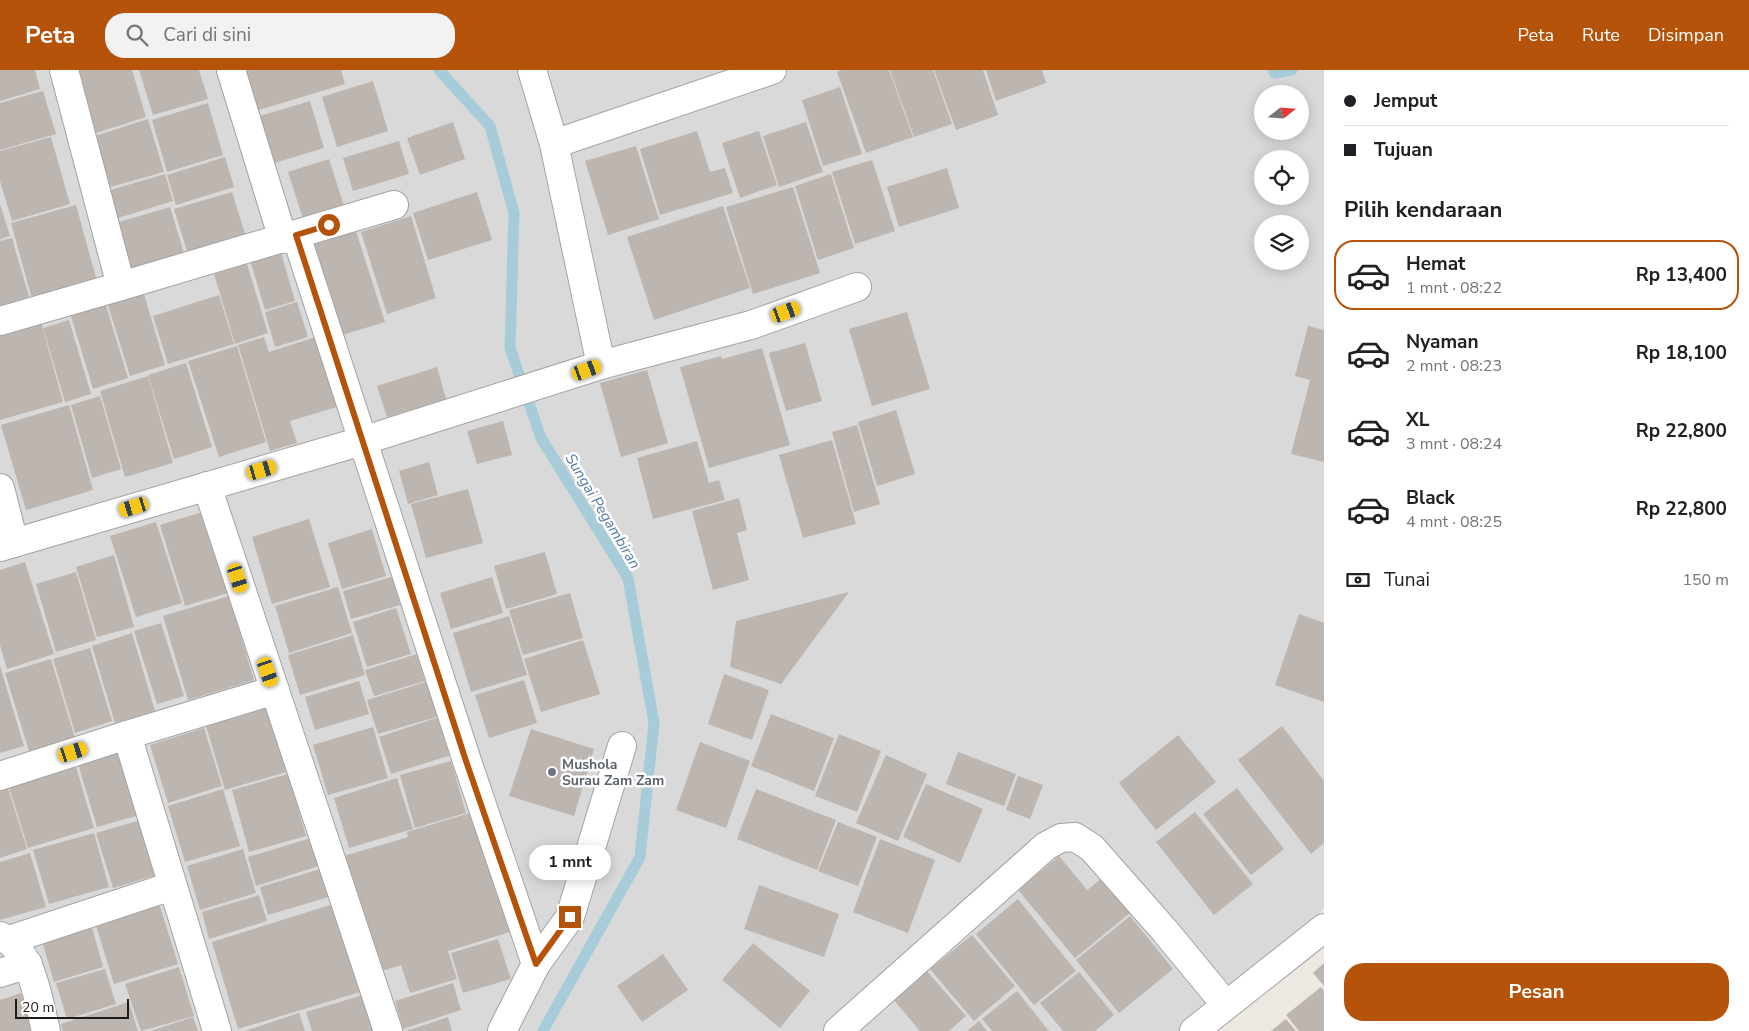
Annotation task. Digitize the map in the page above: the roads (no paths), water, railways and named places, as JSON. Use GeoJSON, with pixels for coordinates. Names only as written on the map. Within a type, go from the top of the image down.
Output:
{"type":"FeatureCollection","features":[{"type":"Feature","properties":{"kind":"street"},"geometry":{"type":"LineString","coordinates":[[64,70],[122,286]]}},
{"type":"Feature","properties":{"kind":"street"},"geometry":{"type":"LineString","coordinates":[[231,70],[362,441],[466,761],[536,964]]}},
{"type":"Feature","properties":{"kind":"street"},"geometry":{"type":"LineString","coordinates":[[532,70],[554,144],[594,368]]}},
{"type":"Feature","properties":{"kind":"street"},"geometry":{"type":"LineString","coordinates":[[554,144],[772,70]]}},
{"type":"Feature","properties":{"kind":"street"},"geometry":{"type":"LineString","coordinates":[[0,321],[394,205]]}},
{"type":"Feature","properties":{"kind":"street"},"geometry":{"type":"LineString","coordinates":[[0,488],[7,545],[362,441],[492,398],[751,325],[857,287]]}},
{"type":"Feature","properties":{"kind":"street"},"geometry":{"type":"LineString","coordinates":[[207,486],[388,1031]]}},
{"type":"Feature","properties":{"kind":"street"},"geometry":{"type":"LineString","coordinates":[[0,776],[127,734],[275,690]]}},
{"type":"Feature","properties":{"kind":"street"},"geometry":{"type":"LineString","coordinates":[[127,734],[217,1031]]}},
{"type":"Feature","properties":{"kind":"street"},"geometry":{"type":"LineString","coordinates":[[502,1031],[536,964],[570,917],[622,746]]}},
{"type":"Feature","properties":{"kind":"street"},"geometry":{"type":"LineString","coordinates":[[838,1031],[1046,846],[1061,838],[1075,838],[1092,848],[1165,931],[1226,1005]]}},
{"type":"Feature","properties":{"kind":"street"},"geometry":{"type":"LineString","coordinates":[[46,1031],[28,964],[5,938],[172,886]]}},
{"type":"Feature","properties":{"kind":"street"},"geometry":{"type":"LineString","coordinates":[[1194,1031],[1324,928]]}},
{"type":"Feature","properties":{"kind":"street"},"geometry":{"type":"LineString","coordinates":[[0,973],[28,964]]}},
{"type":"Feature","properties":{"kind":"waterway","name":"Sungai Pegambiran"},"geometry":{"type":"LineString","coordinates":[[439,70],[490,126],[514,213],[510,348],[541,438],[628,578],[654,723],[640,857],[543,1031]]}},
{"type":"Feature","properties":{"kind":"waterway"},"geometry":{"type":"LineString","coordinates":[[1273,70],[1275,73],[1292,70]]}},
{"type":"Feature","properties":{"kind":"place","name":"Mushola Surau Zam Zam"},"geometry":{"type":"Point","coordinates":[552,772]}}]}
